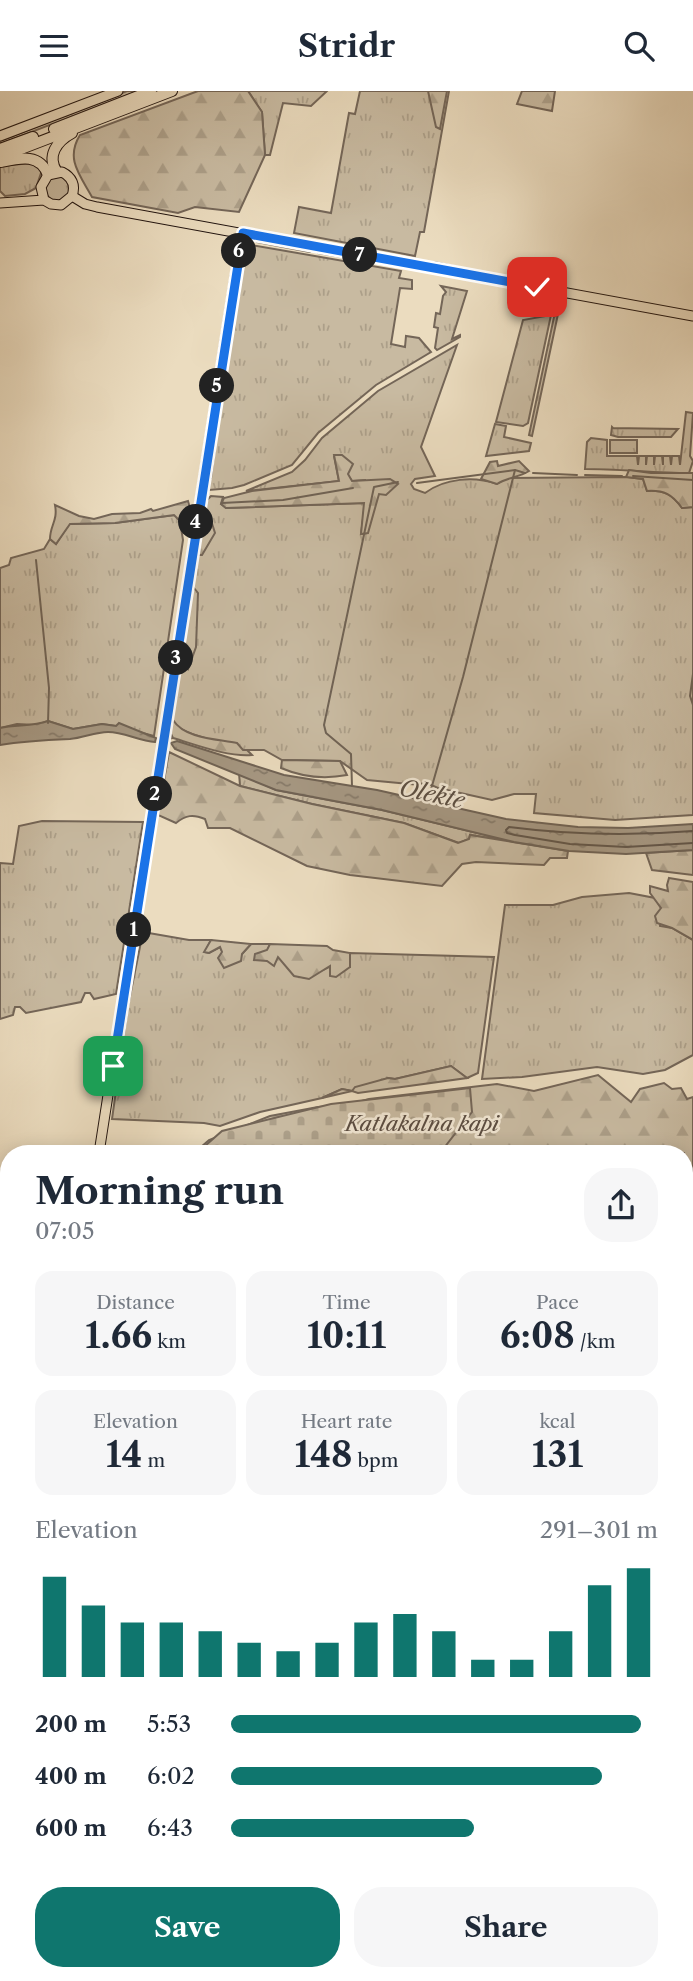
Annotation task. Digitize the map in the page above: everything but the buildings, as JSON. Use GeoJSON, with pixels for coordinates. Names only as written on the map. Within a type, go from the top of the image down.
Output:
{"type":"FeatureCollection","features":[{"type":"Feature","properties":{"kind":"highway"},"geometry":{"type":"LineString","coordinates":[[0,149],[151,91]]}},
{"type":"Feature","properties":{"kind":"highway"},"geometry":{"type":"LineString","coordinates":[[0,160],[172,91]]}},
{"type":"Feature","properties":{"kind":"highway"},"geometry":{"type":"LineString","coordinates":[[52,174],[55,148],[65,137],[88,123]]}},
{"type":"Feature","properties":{"kind":"highway"},"geometry":{"type":"LineString","coordinates":[[0,160],[35,159],[52,174]]}},
{"type":"Feature","properties":{"kind":"main road"},"geometry":{"type":"LineString","coordinates":[[0,136],[118,91]]}},
{"type":"Feature","properties":{"kind":"main road"},"geometry":{"type":"LineString","coordinates":[[52,174],[71,178],[74,186],[72,196],[61,205],[51,204],[43,195],[42,182],[52,174]]}},
{"type":"Feature","properties":{"kind":"main road"},"geometry":{"type":"LineString","coordinates":[[0,200],[43,195]]}},
{"type":"Feature","properties":{"kind":"main road"},"geometry":{"type":"LineString","coordinates":[[72,196],[97,207],[693,316]]}},
{"type":"Feature","properties":{"kind":"main road"},"geometry":{"type":"LineString","coordinates":[[100,1145],[243,233]]}},
{"type":"Feature","properties":{"kind":"green space"},"geometry":{"type":"Polygon","coordinates":[[[127,91],[138,91],[0,144],[0,141],[127,91]]]}},
{"type":"Feature","properties":{"kind":"green space"},"geometry":{"type":"Polygon","coordinates":[[[198,91],[248,91],[262,112],[265,155],[239,212],[195,207],[178,213],[92,197],[74,159],[80,135],[198,91]]]}},
{"type":"Feature","properties":{"kind":"green space"},"geometry":{"type":"Polygon","coordinates":[[[248,91],[327,91],[311,106],[283,103],[270,155],[265,155],[262,112],[248,91]]]}},
{"type":"Feature","properties":{"kind":"green space"},"geometry":{"type":"Polygon","coordinates":[[[360,91],[449,91],[424,232],[420,232],[415,256],[294,233],[299,207],[331,213],[349,113],[355,114],[360,91]]]}},
{"type":"Feature","properties":{"kind":"green space"},"geometry":{"type":"Polygon","coordinates":[[[428,91],[447,91],[440,129],[436,127],[428,91]]]}},
{"type":"Feature","properties":{"kind":"green space"},"geometry":{"type":"Polygon","coordinates":[[[522,91],[555,91],[552,111],[517,104],[522,91]]]}},
{"type":"Feature","properties":{"kind":"green space"},"geometry":{"type":"Polygon","coordinates":[[[32,163],[42,170],[36,188],[25,194],[5,196],[0,191],[0,166],[32,163]]]}},
{"type":"Feature","properties":{"kind":"green space"},"geometry":{"type":"Polygon","coordinates":[[[58,175],[67,179],[71,188],[67,197],[58,201],[49,197],[45,188],[49,179],[58,175]]]}},
{"type":"Feature","properties":{"kind":"green space"},"geometry":{"type":"Polygon","coordinates":[[[246,244],[401,271],[399,278],[412,280],[412,289],[400,288],[391,344],[405,347],[406,336],[419,338],[431,352],[376,385],[318,433],[292,465],[244,485],[209,490],[206,482],[211,478],[215,431],[246,244]]]}},
{"type":"Feature","properties":{"kind":"green space"},"geometry":{"type":"Polygon","coordinates":[[[441,286],[467,291],[452,339],[460,337],[437,350],[438,328],[434,327],[436,313],[440,314],[446,292],[441,286]]]}},
{"type":"Feature","properties":{"kind":"green space"},"geometry":{"type":"Polygon","coordinates":[[[558,314],[532,436],[529,435],[554,317],[558,314]]]}},
{"type":"Feature","properties":{"kind":"green space"},"geometry":{"type":"Polygon","coordinates":[[[551,315],[528,423],[523,426],[496,422],[523,320],[551,315]]]}},
{"type":"Feature","properties":{"kind":"green space"},"geometry":{"type":"Polygon","coordinates":[[[457,345],[421,447],[435,476],[415,479],[411,484],[414,489],[425,493],[441,484],[460,480],[497,484],[506,478],[626,477],[643,479],[647,491],[667,494],[682,508],[693,507],[693,815],[615,820],[534,813],[536,794],[514,794],[492,800],[438,788],[424,782],[420,785],[367,780],[340,761],[282,760],[264,750],[243,750],[192,734],[178,728],[173,721],[170,732],[173,738],[167,739],[203,504],[211,496],[223,497],[221,504],[226,508],[365,503],[361,534],[367,533],[365,480],[352,481],[334,456],[339,481],[246,491],[292,472],[322,438],[378,391],[457,345]]]}},
{"type":"Feature","properties":{"kind":"green space"},"geometry":{"type":"Polygon","coordinates":[[[686,412],[693,413],[690,456],[693,461],[689,473],[585,469],[587,442],[591,438],[607,440],[607,456],[637,456],[638,465],[639,456],[646,456],[646,465],[647,456],[654,456],[654,465],[655,456],[662,456],[663,465],[663,456],[670,456],[671,465],[672,456],[679,456],[680,465],[686,412]]]}},
{"type":"Feature","properties":{"kind":"green space"},"geometry":{"type":"Polygon","coordinates":[[[495,424],[506,426],[504,437],[531,443],[529,451],[486,456],[495,424]]]}},
{"type":"Feature","properties":{"kind":"green space"},"geometry":{"type":"Polygon","coordinates":[[[612,427],[678,429],[671,437],[618,437],[611,435],[612,427]]]}},
{"type":"Feature","properties":{"kind":"green space"},"geometry":{"type":"Polygon","coordinates":[[[610,440],[637,440],[637,453],[610,453],[610,440]]]}},
{"type":"Feature","properties":{"kind":"green space"},"geometry":{"type":"Polygon","coordinates":[[[334,455],[342,455],[353,464],[348,474],[352,481],[390,479],[398,484],[386,495],[379,494],[368,533],[361,534],[364,503],[226,508],[221,504],[224,498],[252,491],[339,481],[334,455]]]}},
{"type":"Feature","properties":{"kind":"green space"},"geometry":{"type":"Polygon","coordinates":[[[497,461],[498,466],[519,461],[529,471],[497,484],[481,479],[490,462],[497,461]]]}},
{"type":"Feature","properties":{"kind":"green space"},"geometry":{"type":"Polygon","coordinates":[[[629,470],[693,473],[693,507],[682,508],[667,494],[647,491],[643,479],[626,477],[629,470]]]}},
{"type":"Feature","properties":{"kind":"green space"},"geometry":{"type":"Polygon","coordinates":[[[188,501],[191,512],[180,521],[174,515],[115,523],[70,524],[56,544],[50,539],[55,505],[79,516],[94,519],[112,514],[140,513],[151,509],[153,511],[188,501]]]}},
{"type":"Feature","properties":{"kind":"green space"},"geometry":{"type":"Polygon","coordinates":[[[208,511],[215,533],[202,555],[196,555],[203,514],[208,511]]]}},
{"type":"Feature","properties":{"kind":"green space"},"geometry":{"type":"Polygon","coordinates":[[[175,515],[180,521],[183,540],[154,736],[102,724],[73,729],[48,721],[36,725],[17,724],[0,728],[0,568],[9,565],[11,558],[44,549],[50,539],[56,544],[69,524],[115,523],[175,515]]]}},
{"type":"Feature","properties":{"kind":"green space"},"geometry":{"type":"Polygon","coordinates":[[[194,588],[198,593],[196,647],[188,669],[181,661],[190,598],[194,588]]]}},
{"type":"Feature","properties":{"kind":"green space"},"geometry":{"type":"Polygon","coordinates":[[[173,720],[193,735],[237,743],[252,755],[222,752],[173,738],[170,732],[173,720]]]}},
{"type":"Feature","properties":{"kind":"green space"},"geometry":{"type":"Polygon","coordinates":[[[169,752],[240,786],[404,823],[458,843],[469,839],[470,835],[568,851],[567,858],[550,858],[544,865],[476,862],[462,864],[442,886],[350,875],[307,866],[230,828],[208,828],[205,819],[201,817],[190,816],[176,823],[158,815],[169,752]]]}},
{"type":"Feature","properties":{"kind":"green space"},"geometry":{"type":"Polygon","coordinates":[[[282,760],[340,761],[347,775],[322,777],[297,773],[281,768],[282,760]]]}},
{"type":"Feature","properties":{"kind":"green space"},"geometry":{"type":"Polygon","coordinates":[[[239,773],[276,790],[382,810],[514,842],[470,835],[469,839],[459,843],[404,823],[240,786],[239,773]]]}},
{"type":"Feature","properties":{"kind":"green space"},"geometry":{"type":"Polygon","coordinates":[[[42,821],[143,822],[116,994],[94,999],[90,993],[85,993],[81,1002],[26,1013],[20,1007],[15,1007],[13,1015],[0,1019],[0,863],[13,864],[19,826],[42,821]]]}},
{"type":"Feature","properties":{"kind":"green space"},"geometry":{"type":"Polygon","coordinates":[[[693,850],[693,875],[652,870],[646,853],[693,850]]]}},
{"type":"Feature","properties":{"kind":"green space"},"geometry":{"type":"Polygon","coordinates":[[[669,878],[693,882],[693,940],[657,923],[655,916],[661,908],[650,893],[650,886],[668,891],[669,878]]]}},
{"type":"Feature","properties":{"kind":"green space"},"geometry":{"type":"Polygon","coordinates":[[[629,893],[655,898],[661,908],[660,926],[672,928],[693,940],[693,1055],[665,1070],[643,1074],[597,1067],[522,1077],[482,1079],[505,905],[553,905],[582,897],[629,893]]]}},
{"type":"Feature","properties":{"kind":"green space"},"geometry":{"type":"Polygon","coordinates":[[[143,932],[189,940],[211,940],[205,952],[209,953],[220,947],[222,951],[242,954],[251,944],[270,944],[268,950],[277,957],[323,970],[331,966],[350,967],[350,953],[494,957],[478,1073],[467,1078],[451,1066],[395,1079],[388,1078],[352,1091],[342,1089],[322,1098],[260,1112],[220,1126],[112,1119],[128,1006],[143,932]]]}},
{"type":"Feature","properties":{"kind":"green space"},"geometry":{"type":"Polygon","coordinates":[[[211,940],[251,944],[242,954],[241,961],[224,968],[218,958],[222,952],[220,947],[209,953],[204,952],[211,940]]]}},
{"type":"Feature","properties":{"kind":"green space"},"geometry":{"type":"Polygon","coordinates":[[[270,944],[327,946],[350,953],[350,967],[336,977],[330,976],[330,966],[309,979],[294,976],[278,957],[274,966],[267,961],[254,960],[255,954],[267,950],[270,944]]]}},
{"type":"Feature","properties":{"kind":"green space"},"geometry":{"type":"Polygon","coordinates":[[[451,1066],[467,1078],[358,1093],[352,1091],[355,1087],[388,1078],[395,1079],[451,1066]]]}},
{"type":"Feature","properties":{"kind":"green space"},"geometry":{"type":"Polygon","coordinates":[[[598,1075],[631,1102],[640,1089],[664,1083],[672,1089],[681,1088],[687,1099],[693,1097],[693,1145],[203,1145],[209,1140],[270,1116],[318,1107],[497,1084],[534,1091],[598,1075]]]}},
{"type":"Feature","properties":{"kind":"green space","name":"Katlakalna kapi"},"geometry":{"type":"Polygon","coordinates":[[[470,1088],[472,1112],[446,1145],[206,1145],[222,1131],[331,1104],[470,1088]]]}},
{"type":"Feature","properties":{"kind":"green space"},"geometry":{"type":"Polygon","coordinates":[[[342,1089],[352,1091],[322,1098],[342,1089]]]}},
{"type":"Feature","properties":{"kind":"water"},"geometry":{"type":"Polygon","coordinates":[[[48,721],[73,729],[102,724],[116,726],[119,723],[156,738],[155,742],[108,732],[70,739],[0,745],[0,728],[48,721]]]}},
{"type":"Feature","properties":{"kind":"water","name":"Olekte"},"geometry":{"type":"Polygon","coordinates":[[[177,741],[284,775],[377,790],[506,819],[578,827],[628,828],[693,824],[693,850],[626,854],[569,851],[514,842],[382,810],[276,790],[175,749],[171,743],[177,741]]]}},
{"type":"Feature","properties":{"kind":"waterway"},"geometry":{"type":"LineString","coordinates":[[257,242],[310,252]]}},
{"type":"Feature","properties":{"kind":"waterway"},"geometry":{"type":"LineString","coordinates":[[318,253],[390,265]]}},
{"type":"Feature","properties":{"kind":"waterway"},"geometry":{"type":"LineString","coordinates":[[434,262],[457,267]]}},
{"type":"Feature","properties":{"kind":"waterway"},"geometry":{"type":"LineString","coordinates":[[417,270],[433,273]]}},
{"type":"Feature","properties":{"kind":"waterway"},"geometry":{"type":"LineString","coordinates":[[417,483],[515,470],[525,473]]}},
{"type":"Feature","properties":{"kind":"waterway"},"geometry":{"type":"LineString","coordinates":[[428,800],[463,677],[515,470]]}},
{"type":"Feature","properties":{"kind":"waterway"},"geometry":{"type":"LineString","coordinates":[[533,473],[577,475]]}},
{"type":"Feature","properties":{"kind":"waterway"},"geometry":{"type":"LineString","coordinates":[[585,475],[622,476]]}},
{"type":"Feature","properties":{"kind":"waterway"},"geometry":{"type":"LineString","coordinates":[[633,476],[693,480]]}},
{"type":"Feature","properties":{"kind":"waterway"},"geometry":{"type":"LineString","coordinates":[[352,786],[351,754],[326,733],[324,725],[374,487],[398,482]]}},
{"type":"Feature","properties":{"kind":"waterway"},"geometry":{"type":"LineString","coordinates":[[222,503],[283,500],[353,488]]}},
{"type":"Feature","properties":{"kind":"waterway"},"geometry":{"type":"LineString","coordinates":[[36,560],[49,688],[48,723]]}},
{"type":"Feature","properties":{"kind":"waterway"},"geometry":{"type":"LineString","coordinates":[[693,674],[690,696],[693,705]]}},
{"type":"Feature","properties":{"kind":"route"},"geometry":{"type":"LineString","coordinates":[[113,1066],[243,233],[537,287]]}}]}
